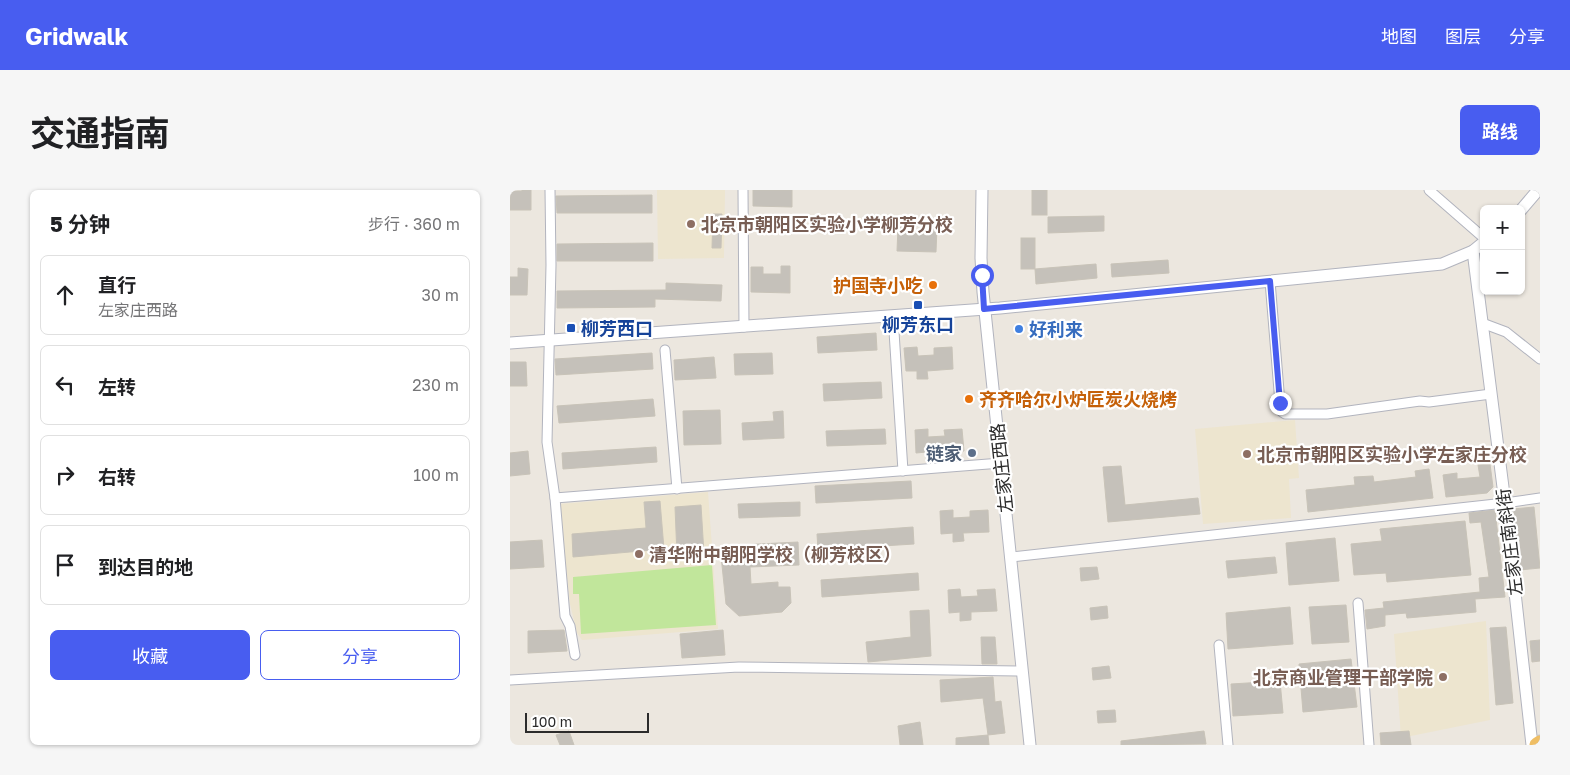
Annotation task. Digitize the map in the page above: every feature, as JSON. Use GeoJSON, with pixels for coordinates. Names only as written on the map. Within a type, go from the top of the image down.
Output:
{"type":"FeatureCollection","features":[{"type":"Feature","properties":{"kind":"street"},"geometry":{"type":"LineString","coordinates":[[550,190],[551,265],[547,442],[555,498],[565,616],[570,626],[575,655]]}},
{"type":"Feature","properties":{"kind":"street"},"geometry":{"type":"LineString","coordinates":[[743,190],[744,326]]}},
{"type":"Feature","properties":{"kind":"street","name":"左家庄西路"},"geometry":{"type":"LineString","coordinates":[[982,190],[981,258],[984,309],[1030,745]]}},
{"type":"Feature","properties":{"kind":"street"},"geometry":{"type":"LineString","coordinates":[[1429,190],[1480,235]]}},
{"type":"Feature","properties":{"kind":"street"},"geometry":{"type":"LineString","coordinates":[[1525,206],[1537,195]]}},
{"type":"Feature","properties":{"kind":"street"},"geometry":{"type":"LineString","coordinates":[[510,343],[984,309],[1442,264],[1473,251],[1480,245]]}},
{"type":"Feature","properties":{"kind":"street","name":"左家庄南斜街"},"geometry":{"type":"LineString","coordinates":[[1473,251],[1505,503],[1532,745]]}},
{"type":"Feature","properties":{"kind":"street"},"geometry":{"type":"LineString","coordinates":[[1270,281],[1280,403],[1282,412],[1285,414],[1327,414],[1420,401],[1429,402],[1491,394]]}},
{"type":"Feature","properties":{"kind":"street"},"geometry":{"type":"LineString","coordinates":[[893,316],[903,471]]}},
{"type":"Feature","properties":{"kind":"street"},"geometry":{"type":"LineString","coordinates":[[1482,323],[1506,332],[1540,359]]}},
{"type":"Feature","properties":{"kind":"street"},"geometry":{"type":"LineString","coordinates":[[665,350],[677,489]]}},
{"type":"Feature","properties":{"kind":"street"},"geometry":{"type":"LineString","coordinates":[[555,498],[1001,463]]}},
{"type":"Feature","properties":{"kind":"street"},"geometry":{"type":"LineString","coordinates":[[1011,557],[1540,498]]}},
{"type":"Feature","properties":{"kind":"street"},"geometry":{"type":"LineString","coordinates":[[1358,603],[1369,745]]}},
{"type":"Feature","properties":{"kind":"street"},"geometry":{"type":"LineString","coordinates":[[1219,644],[1228,745]]}},
{"type":"Feature","properties":{"kind":"street"},"geometry":{"type":"LineString","coordinates":[[510,680],[739,668],[1022,671]]}},
{"type":"Feature","properties":{"kind":"shaded area","name":"北京市朝阳区实验小学柳芳分校"},"geometry":{"type":"Polygon","coordinates":[[[657,190],[725,190],[724,258],[658,259],[657,190]]]}},
{"type":"Feature","properties":{"kind":"shaded area","name":"北京市朝阳区实验小学左家庄分校"},"geometry":{"type":"Polygon","coordinates":[[[1295,420],[1299,478],[1289,479],[1291,518],[1203,524],[1195,429],[1295,420]]]}},
{"type":"Feature","properties":{"kind":"shaded area","name":"清华附中朝阳学校（柳芳校区）"},"geometry":{"type":"Polygon","coordinates":[[[708,492],[718,629],[582,640],[577,633],[570,604],[559,504],[708,492]]]}},
{"type":"Feature","properties":{"kind":"shaded area","name":"北京商业管理干部学院"},"geometry":{"type":"Polygon","coordinates":[[[1486,621],[1490,720],[1401,738],[1394,634],[1486,621]]]}},
{"type":"Feature","properties":{"kind":"green space"},"geometry":{"type":"Polygon","coordinates":[[[712,565],[716,625],[581,634],[579,594],[573,594],[573,577],[712,565]]]}},
{"type":"Feature","properties":{"kind":"building"},"geometry":{"type":"Polygon","coordinates":[[[531,190],[531,210],[510,210],[510,191],[531,190]]]}},
{"type":"Feature","properties":{"kind":"building"},"geometry":{"type":"Polygon","coordinates":[[[753,190],[792,190],[792,207],[753,206],[753,190]]]}},
{"type":"Feature","properties":{"kind":"building"},"geometry":{"type":"Polygon","coordinates":[[[1032,190],[1047,190],[1047,215],[1032,215],[1032,190]]]}},
{"type":"Feature","properties":{"kind":"building"},"geometry":{"type":"Polygon","coordinates":[[[652,195],[652,213],[557,213],[556,196],[652,195]]]}},
{"type":"Feature","properties":{"kind":"building"},"geometry":{"type":"Polygon","coordinates":[[[713,214],[722,214],[721,248],[712,248],[713,214]]]}},
{"type":"Feature","properties":{"kind":"building"},"geometry":{"type":"Polygon","coordinates":[[[1104,216],[1104,231],[1048,233],[1048,217],[1104,216]]]}},
{"type":"Feature","properties":{"kind":"building"},"geometry":{"type":"Polygon","coordinates":[[[927,225],[937,226],[936,252],[897,251],[898,227],[909,227],[909,233],[927,234],[927,225]]]}},
{"type":"Feature","properties":{"kind":"building"},"geometry":{"type":"Polygon","coordinates":[[[1021,238],[1035,238],[1035,269],[1021,269],[1021,238]]]}},
{"type":"Feature","properties":{"kind":"building"},"geometry":{"type":"Polygon","coordinates":[[[653,243],[653,261],[557,261],[557,244],[653,243]]]}},
{"type":"Feature","properties":{"kind":"building"},"geometry":{"type":"Polygon","coordinates":[[[1168,260],[1169,273],[1112,277],[1111,264],[1168,260]]]}},
{"type":"Feature","properties":{"kind":"building"},"geometry":{"type":"Polygon","coordinates":[[[1096,264],[1097,278],[1036,284],[1035,269],[1096,264]]]}},
{"type":"Feature","properties":{"kind":"building"},"geometry":{"type":"Polygon","coordinates":[[[781,266],[790,266],[790,293],[751,292],[751,267],[763,267],[763,274],[781,274],[781,266]]]}},
{"type":"Feature","properties":{"kind":"building"},"geometry":{"type":"Polygon","coordinates":[[[518,268],[528,269],[527,295],[510,295],[510,277],[518,277],[518,268]]]}},
{"type":"Feature","properties":{"kind":"building"},"geometry":{"type":"Polygon","coordinates":[[[666,283],[722,285],[721,301],[655,299],[655,307],[557,308],[557,291],[666,290],[666,283]]]}},
{"type":"Feature","properties":{"kind":"building"},"geometry":{"type":"Polygon","coordinates":[[[876,333],[877,350],[818,353],[817,337],[876,333]]]}},
{"type":"Feature","properties":{"kind":"building"},"geometry":{"type":"Polygon","coordinates":[[[917,347],[918,356],[934,355],[934,348],[952,347],[953,369],[927,371],[928,379],[917,379],[917,371],[906,371],[904,348],[917,347]]]}},
{"type":"Feature","properties":{"kind":"building"},"geometry":{"type":"Polygon","coordinates":[[[652,353],[653,369],[556,375],[555,359],[652,353]]]}},
{"type":"Feature","properties":{"kind":"building"},"geometry":{"type":"Polygon","coordinates":[[[772,353],[773,374],[735,375],[734,354],[772,353]]]}},
{"type":"Feature","properties":{"kind":"building"},"geometry":{"type":"Polygon","coordinates":[[[714,357],[716,378],[675,380],[674,360],[714,357]]]}},
{"type":"Feature","properties":{"kind":"building"},"geometry":{"type":"Polygon","coordinates":[[[510,362],[526,362],[527,386],[510,386],[510,362]]]}},
{"type":"Feature","properties":{"kind":"building"},"geometry":{"type":"Polygon","coordinates":[[[881,382],[882,398],[824,401],[823,384],[881,382]]]}},
{"type":"Feature","properties":{"kind":"building"},"geometry":{"type":"Polygon","coordinates":[[[653,399],[655,416],[559,423],[557,406],[653,399]]]}},
{"type":"Feature","properties":{"kind":"building"},"geometry":{"type":"Polygon","coordinates":[[[720,410],[721,444],[684,445],[683,411],[720,410]]]}},
{"type":"Feature","properties":{"kind":"building"},"geometry":{"type":"Polygon","coordinates":[[[783,411],[784,438],[743,440],[742,423],[774,421],[773,412],[783,411]]]}},
{"type":"Feature","properties":{"kind":"building"},"geometry":{"type":"Polygon","coordinates":[[[885,429],[886,444],[827,446],[826,431],[885,429]]]}},
{"type":"Feature","properties":{"kind":"building"},"geometry":{"type":"Polygon","coordinates":[[[928,429],[928,437],[945,436],[944,430],[962,429],[964,451],[938,453],[938,461],[928,461],[927,452],[916,453],[915,430],[928,429]]]}},
{"type":"Feature","properties":{"kind":"building"},"geometry":{"type":"Polygon","coordinates":[[[656,447],[657,462],[563,469],[562,453],[656,447]]]}},
{"type":"Feature","properties":{"kind":"building"},"geometry":{"type":"Polygon","coordinates":[[[528,451],[530,474],[510,476],[510,453],[528,451]]]}},
{"type":"Feature","properties":{"kind":"building"},"geometry":{"type":"Polygon","coordinates":[[[1490,464],[1493,487],[1487,493],[1446,497],[1443,475],[1457,473],[1457,479],[1480,477],[1478,465],[1490,464]]]}},
{"type":"Feature","properties":{"kind":"building"},"geometry":{"type":"Polygon","coordinates":[[[1121,466],[1125,505],[1198,498],[1200,514],[1108,522],[1103,467],[1121,466]]]}},
{"type":"Feature","properties":{"kind":"building"},"geometry":{"type":"Polygon","coordinates":[[[1429,469],[1433,498],[1308,512],[1306,490],[1355,485],[1354,477],[1373,476],[1374,482],[1416,477],[1415,471],[1429,469]]]}},
{"type":"Feature","properties":{"kind":"building"},"geometry":{"type":"Polygon","coordinates":[[[911,481],[912,498],[816,503],[815,486],[911,481]]]}},
{"type":"Feature","properties":{"kind":"building"},"geometry":{"type":"Polygon","coordinates":[[[660,501],[664,549],[573,557],[572,534],[646,528],[644,502],[660,501]]]}},
{"type":"Feature","properties":{"kind":"building"},"geometry":{"type":"Polygon","coordinates":[[[800,502],[800,516],[739,518],[738,504],[800,502]]]}},
{"type":"Feature","properties":{"kind":"building"},"geometry":{"type":"Polygon","coordinates":[[[701,505],[704,554],[677,556],[675,507],[701,505]]]}},
{"type":"Feature","properties":{"kind":"building"},"geometry":{"type":"Polygon","coordinates":[[[1534,507],[1540,568],[1520,570],[1513,509],[1534,507]]]}},
{"type":"Feature","properties":{"kind":"building"},"geometry":{"type":"Polygon","coordinates":[[[953,510],[953,518],[970,517],[970,511],[988,510],[989,532],[963,533],[964,541],[953,542],[953,533],[941,534],[940,511],[953,510]]]}},
{"type":"Feature","properties":{"kind":"building"},"geometry":{"type":"Polygon","coordinates":[[[1495,510],[1505,597],[1475,599],[1476,612],[1407,618],[1406,613],[1385,615],[1385,626],[1367,629],[1365,610],[1384,608],[1383,602],[1480,592],[1479,578],[1489,577],[1481,522],[1470,523],[1469,513],[1495,510]]]}},
{"type":"Feature","properties":{"kind":"building"},"geometry":{"type":"Polygon","coordinates":[[[1465,521],[1471,575],[1387,582],[1386,573],[1354,575],[1351,544],[1382,541],[1380,529],[1465,521]]]}},
{"type":"Feature","properties":{"kind":"building"},"geometry":{"type":"Polygon","coordinates":[[[913,527],[914,544],[818,550],[817,534],[913,527]]]}},
{"type":"Feature","properties":{"kind":"building"},"geometry":{"type":"Polygon","coordinates":[[[1335,538],[1339,581],[1289,585],[1286,543],[1335,538]]]}},
{"type":"Feature","properties":{"kind":"building"},"geometry":{"type":"Polygon","coordinates":[[[542,540],[544,567],[510,569],[510,542],[542,540]]]}},
{"type":"Feature","properties":{"kind":"building"},"geometry":{"type":"Polygon","coordinates":[[[798,542],[799,565],[750,567],[751,584],[778,582],[778,587],[790,587],[791,603],[782,612],[739,616],[726,604],[720,546],[798,542]]]}},
{"type":"Feature","properties":{"kind":"building"},"geometry":{"type":"Polygon","coordinates":[[[1275,557],[1277,573],[1228,578],[1226,561],[1275,557]]]}},
{"type":"Feature","properties":{"kind":"building"},"geometry":{"type":"Polygon","coordinates":[[[1097,567],[1099,579],[1081,581],[1080,568],[1097,567]]]}},
{"type":"Feature","properties":{"kind":"building"},"geometry":{"type":"Polygon","coordinates":[[[918,573],[919,590],[822,597],[821,580],[918,573]]]}},
{"type":"Feature","properties":{"kind":"building"},"geometry":{"type":"Polygon","coordinates":[[[960,589],[961,597],[978,596],[977,590],[995,589],[997,611],[971,612],[971,620],[960,621],[960,612],[949,613],[948,590],[960,589]]]}},
{"type":"Feature","properties":{"kind":"building"},"geometry":{"type":"Polygon","coordinates":[[[1346,605],[1349,642],[1312,644],[1309,607],[1346,605]]]}},
{"type":"Feature","properties":{"kind":"building"},"geometry":{"type":"Polygon","coordinates":[[[1107,606],[1108,618],[1091,620],[1090,608],[1107,606]]]}},
{"type":"Feature","properties":{"kind":"building"},"geometry":{"type":"Polygon","coordinates":[[[1290,607],[1293,644],[1228,649],[1226,613],[1290,607]]]}},
{"type":"Feature","properties":{"kind":"building"},"geometry":{"type":"Polygon","coordinates":[[[929,610],[931,656],[868,662],[866,642],[911,637],[910,611],[929,610]]]}},
{"type":"Feature","properties":{"kind":"building"},"geometry":{"type":"Polygon","coordinates":[[[1506,627],[1513,703],[1496,705],[1490,628],[1506,627]]]}},
{"type":"Feature","properties":{"kind":"building"},"geometry":{"type":"Polygon","coordinates":[[[564,630],[567,651],[528,653],[528,631],[564,630]]]}},
{"type":"Feature","properties":{"kind":"building"},"geometry":{"type":"Polygon","coordinates":[[[723,630],[725,655],[682,658],[680,634],[723,630]]]}},
{"type":"Feature","properties":{"kind":"building"},"geometry":{"type":"Polygon","coordinates":[[[981,637],[995,637],[997,664],[982,664],[981,637]]]}},
{"type":"Feature","properties":{"kind":"building"},"geometry":{"type":"Polygon","coordinates":[[[1540,640],[1540,661],[1532,662],[1530,641],[1540,640]]]}},
{"type":"Feature","properties":{"kind":"building"},"geometry":{"type":"Polygon","coordinates":[[[1351,659],[1357,707],[1303,712],[1299,664],[1351,659]]]}},
{"type":"Feature","properties":{"kind":"building"},"geometry":{"type":"Polygon","coordinates":[[[1109,666],[1111,678],[1093,680],[1092,668],[1109,666]]]}},
{"type":"Feature","properties":{"kind":"building"},"geometry":{"type":"Polygon","coordinates":[[[993,677],[995,702],[1001,701],[1005,733],[988,735],[983,698],[941,702],[940,680],[993,677]]]}},
{"type":"Feature","properties":{"kind":"building"},"geometry":{"type":"Polygon","coordinates":[[[1280,681],[1283,713],[1233,716],[1231,684],[1280,681]]]}},
{"type":"Feature","properties":{"kind":"building"},"geometry":{"type":"Polygon","coordinates":[[[1115,710],[1116,722],[1098,723],[1097,711],[1115,710]]]}},
{"type":"Feature","properties":{"kind":"building"},"geometry":{"type":"Polygon","coordinates":[[[920,722],[923,745],[900,745],[898,726],[920,722]]]}},
{"type":"Feature","properties":{"kind":"building"},"geometry":{"type":"Polygon","coordinates":[[[569,731],[574,745],[560,745],[556,735],[569,731]]]}},
{"type":"Feature","properties":{"kind":"building"},"geometry":{"type":"Polygon","coordinates":[[[1204,731],[1206,744],[1121,745],[1121,741],[1204,731]]]}},
{"type":"Feature","properties":{"kind":"building"},"geometry":{"type":"Polygon","coordinates":[[[1409,731],[1411,745],[1381,745],[1380,733],[1409,731]]]}},
{"type":"Feature","properties":{"kind":"building"},"geometry":{"type":"Polygon","coordinates":[[[988,735],[989,745],[956,745],[956,738],[988,735]]]}},
{"type":"Feature","properties":{"kind":"place","name":"北京市朝阳区实验小学柳芳分校"},"geometry":{"type":"Point","coordinates":[691,224]}},
{"type":"Feature","properties":{"kind":"place","name":"护国寺小吃"},"geometry":{"type":"Point","coordinates":[933,285]}},
{"type":"Feature","properties":{"kind":"place","name":"柳芳东口"},"geometry":{"type":"Point","coordinates":[918,305]}},
{"type":"Feature","properties":{"kind":"place","name":"柳芳西口"},"geometry":{"type":"Point","coordinates":[571,328]}},
{"type":"Feature","properties":{"kind":"place","name":"好利来"},"geometry":{"type":"Point","coordinates":[1019,329]}},
{"type":"Feature","properties":{"kind":"place","name":"齐齐哈尔小炉匠炭火烧烤"},"geometry":{"type":"Point","coordinates":[969,399]}},
{"type":"Feature","properties":{"kind":"place","name":"链家"},"geometry":{"type":"Point","coordinates":[972,453]}},
{"type":"Feature","properties":{"kind":"place","name":"北京市朝阳区实验小学左家庄分校"},"geometry":{"type":"Point","coordinates":[1247,454]}},
{"type":"Feature","properties":{"kind":"place","name":"清华附中朝阳学校（柳芳校区）"},"geometry":{"type":"Point","coordinates":[639,554]}},
{"type":"Feature","properties":{"kind":"place","name":"北京商业管理干部学院"},"geometry":{"type":"Point","coordinates":[1443,677]}},
{"type":"Feature","properties":{"kind":"route"},"geometry":{"type":"LineString","coordinates":[[982,275],[984,309],[1270,281],[1280,403]]}}]}
